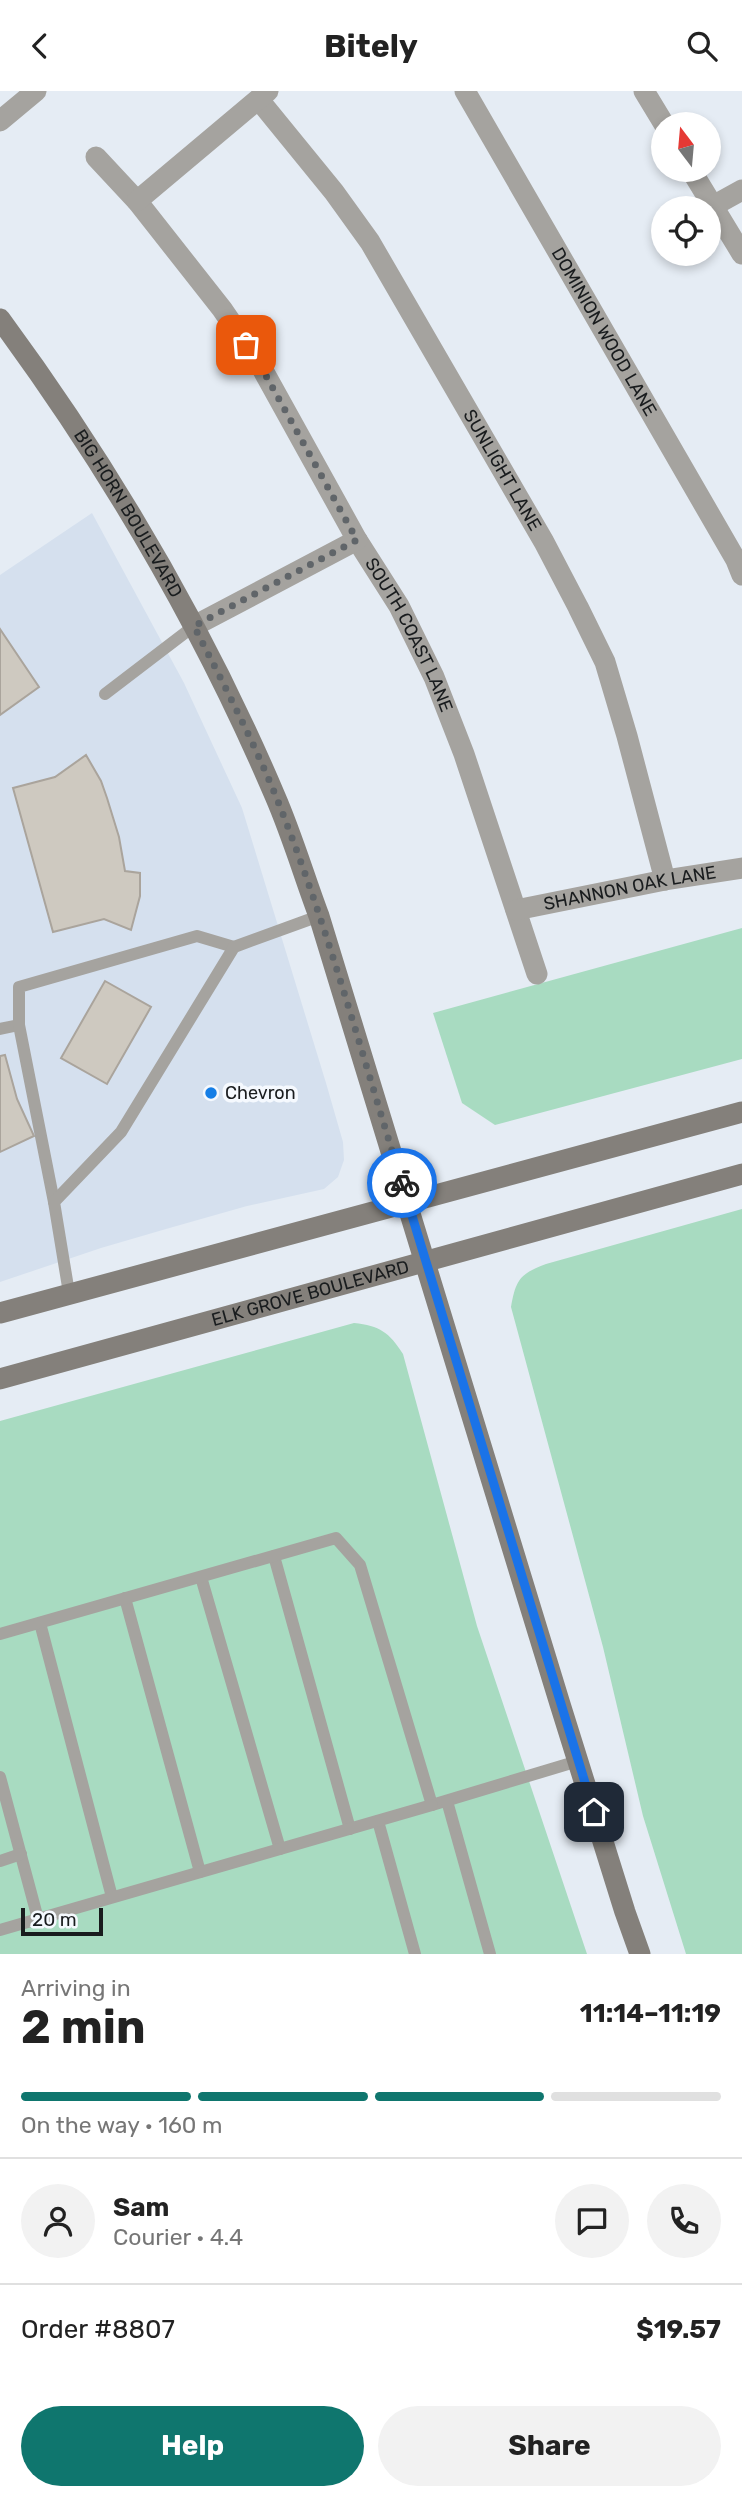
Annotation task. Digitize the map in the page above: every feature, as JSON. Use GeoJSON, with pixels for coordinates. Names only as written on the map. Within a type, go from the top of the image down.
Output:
{"type":"FeatureCollection","features":[{"type":"Feature","properties":{"kind":"main road","name":"BIG HORN BOULEVARD"},"geometry":{"type":"LineString","coordinates":[[0,319],[40,373],[117,491],[194,626],[276,798],[319,916],[578,1761],[640,1954]]}},
{"type":"Feature","properties":{"kind":"main road"},"geometry":{"type":"LineString","coordinates":[[0,1313],[742,1112]]}},
{"type":"Feature","properties":{"kind":"main road","name":"ELK GROVE BOULEVARD"},"geometry":{"type":"LineString","coordinates":[[0,1379],[742,1174]]}},
{"type":"Feature","properties":{"kind":"street"},"geometry":{"type":"LineString","coordinates":[[0,121],[36,91]]}},
{"type":"Feature","properties":{"kind":"street","name":"DOMINION WOOD LANE"},"geometry":{"type":"LineString","coordinates":[[465,91],[736,560],[742,575]]}},
{"type":"Feature","properties":{"kind":"street"},"geometry":{"type":"LineString","coordinates":[[644,91],[657,112]]}},
{"type":"Feature","properties":{"kind":"street"},"geometry":{"type":"LineString","coordinates":[[137,201],[264,96]]}},
{"type":"Feature","properties":{"kind":"street","name":"SUNLIGHT LANE"},"geometry":{"type":"LineString","coordinates":[[264,96],[370,241],[544,542],[578,607],[605,662],[665,880]]}},
{"type":"Feature","properties":{"kind":"street","name":"SOUTH COAST LANE"},"geometry":{"type":"LineString","coordinates":[[96,157],[137,201],[222,309],[259,363],[357,540],[399,606],[434,677],[464,754],[537,974]]}},
{"type":"Feature","properties":{"kind":"street"},"geometry":{"type":"LineString","coordinates":[[721,202],[742,190]]}},
{"type":"Feature","properties":{"kind":"street"},"geometry":{"type":"LineString","coordinates":[[721,220],[742,254]]}},
{"type":"Feature","properties":{"kind":"street"},"geometry":{"type":"LineString","coordinates":[[194,626],[357,540]]}},
{"type":"Feature","properties":{"kind":"street","name":"SHANNON OAK LANE"},"geometry":{"type":"LineString","coordinates":[[516,910],[665,880],[742,868]]}},
{"type":"Feature","properties":{"kind":"lane"},"geometry":{"type":"LineString","coordinates":[[105,694],[194,626]]}},
{"type":"Feature","properties":{"kind":"lane"},"geometry":{"type":"LineString","coordinates":[[69,1293],[19,1025],[19,987],[197,936],[234,947],[319,916]]}},
{"type":"Feature","properties":{"kind":"lane"},"geometry":{"type":"LineString","coordinates":[[54,1202],[121,1132],[234,947]]}},
{"type":"Feature","properties":{"kind":"lane"},"geometry":{"type":"LineString","coordinates":[[0,1029],[19,1025]]}},
{"type":"Feature","properties":{"kind":"lane"},"geometry":{"type":"LineString","coordinates":[[0,1634],[336,1538],[360,1565],[432,1805]]}},
{"type":"Feature","properties":{"kind":"lane"},"geometry":{"type":"LineString","coordinates":[[274,1556],[350,1829]]}},
{"type":"Feature","properties":{"kind":"lane"},"geometry":{"type":"LineString","coordinates":[[201,1577],[280,1849]]}},
{"type":"Feature","properties":{"kind":"lane"},"geometry":{"type":"LineString","coordinates":[[125,1598],[200,1872]]}},
{"type":"Feature","properties":{"kind":"lane"},"geometry":{"type":"LineString","coordinates":[[40,1623],[112,1897]]}},
{"type":"Feature","properties":{"kind":"lane"},"geometry":{"type":"LineString","coordinates":[[0,1930],[578,1761]]}},
{"type":"Feature","properties":{"kind":"lane"},"geometry":{"type":"LineString","coordinates":[[0,1777],[38,1919]]}},
{"type":"Feature","properties":{"kind":"lane"},"geometry":{"type":"LineString","coordinates":[[447,1801],[490,1954]]}},
{"type":"Feature","properties":{"kind":"lane"},"geometry":{"type":"LineString","coordinates":[[378,1821],[415,1954]]}},
{"type":"Feature","properties":{"kind":"lane"},"geometry":{"type":"LineString","coordinates":[[0,1861],[21,1854]]}},
{"type":"Feature","properties":{"kind":"shaded area"},"geometry":{"type":"Polygon","coordinates":[[[92,513],[184,683],[242,808],[326,1083],[343,1142],[344,1160],[338,1177],[324,1189],[247,1206],[166,1229],[0,1282],[0,575],[92,513]]]}},
{"type":"Feature","properties":{"kind":"green space"},"geometry":{"type":"Polygon","coordinates":[[[742,928],[742,1059],[495,1125],[462,1103],[433,1013],[742,928]]]}},
{"type":"Feature","properties":{"kind":"green space"},"geometry":{"type":"Polygon","coordinates":[[[742,1209],[742,1954],[686,1954],[643,1816],[603,1647],[511,1307],[521,1279],[546,1264],[742,1209]]]}},
{"type":"Feature","properties":{"kind":"green space"},"geometry":{"type":"Polygon","coordinates":[[[354,1323],[383,1331],[403,1354],[477,1626],[587,1954],[0,1954],[0,1421],[354,1323]]]}},
{"type":"Feature","properties":{"kind":"building"},"geometry":{"type":"Polygon","coordinates":[[[0,629],[39,687],[0,715],[0,629]]]}},
{"type":"Feature","properties":{"kind":"building"},"geometry":{"type":"Polygon","coordinates":[[[86,755],[107,798],[119,837],[125,871],[140,873],[140,896],[131,930],[104,919],[53,932],[13,788],[55,777],[86,755]]]}},
{"type":"Feature","properties":{"kind":"building"},"geometry":{"type":"Polygon","coordinates":[[[105,981],[151,1007],[107,1084],[61,1058],[105,981]]]}},
{"type":"Feature","properties":{"kind":"building"},"geometry":{"type":"Polygon","coordinates":[[[5,1055],[17,1099],[34,1136],[0,1152],[0,1056],[5,1055]]]}},
{"type":"Feature","properties":{"kind":"way so far"},"geometry":{"type":"LineString","coordinates":[[246,345],[259,363],[357,540],[194,626],[276,798],[319,916],[402,1183]]}},
{"type":"Feature","properties":{"kind":"place","name":"Chevron"},"geometry":{"type":"Point","coordinates":[211,1093]}},
{"type":"Feature","properties":{"kind":"route"},"geometry":{"type":"LineString","coordinates":[[402,1183],[594,1812]]}}]}
